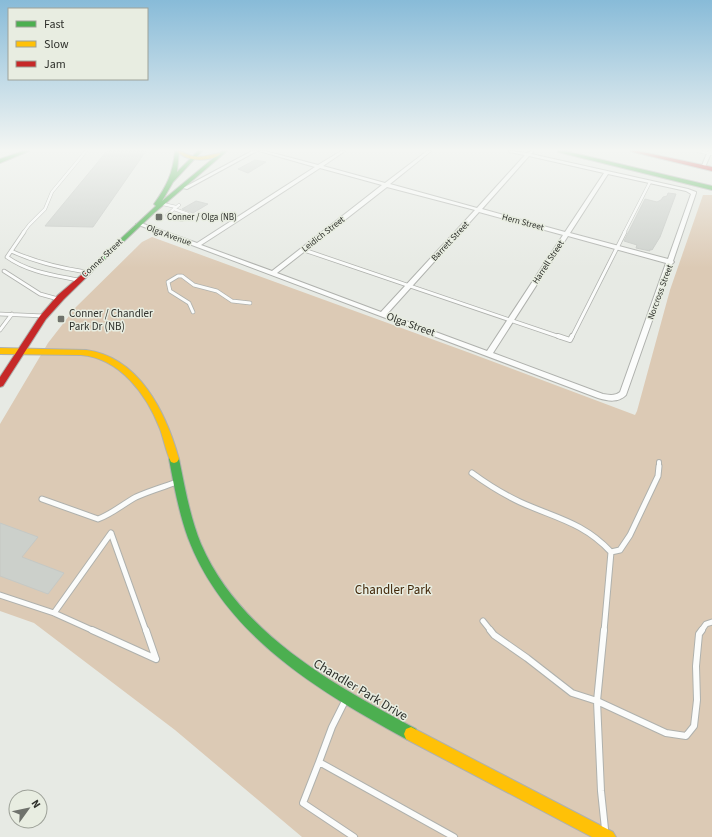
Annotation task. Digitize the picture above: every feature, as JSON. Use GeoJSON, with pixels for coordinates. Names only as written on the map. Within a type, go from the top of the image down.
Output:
{"type":"FeatureCollection","features":[{"type":"Feature","properties":{"kind":"main road"},"geometry":{"type":"LineString","coordinates":[[152,212],[166,190]]}},
{"type":"Feature","properties":{"kind":"main road","name":"Conner Street"},"geometry":{"type":"LineString","coordinates":[[0,384],[20,352],[58,299],[152,212],[179,192]]}},
{"type":"Feature","properties":{"kind":"main road","name":"Chandler Park Drive"},"geometry":{"type":"LineString","coordinates":[[0,352],[86,352],[110,358],[123,368],[137,383],[157,410],[172,446],[185,511],[192,536],[202,556],[224,592],[256,629],[275,647],[318,682],[346,699],[607,836]]}},
{"type":"Feature","properties":{"kind":"street"},"geometry":{"type":"LineString","coordinates":[[198,245],[283,190]]}},
{"type":"Feature","properties":{"kind":"street","name":"Leidich Street"},"geometry":{"type":"LineString","coordinates":[[274,273],[379,190]]}},
{"type":"Feature","properties":{"kind":"street","name":"Hern Street"},"geometry":{"type":"LineString","coordinates":[[404,190],[671,262]]}},
{"type":"Feature","properties":{"kind":"street","name":"Barrett Street"},"geometry":{"type":"LineString","coordinates":[[383,314],[497,190]]}},
{"type":"Feature","properties":{"kind":"street","name":"Harrell Street"},"geometry":{"type":"LineString","coordinates":[[489,353],[595,190]]}},
{"type":"Feature","properties":{"kind":"street","name":"Norcross Street"},"geometry":{"type":"LineString","coordinates":[[623,393],[693,198],[694,194],[692,192],[684,190]]}},
{"type":"Feature","properties":{"kind":"street","name":"Olga Avenue"},"geometry":{"type":"LineString","coordinates":[[139,224],[198,245]]}},
{"type":"Feature","properties":{"kind":"street","name":"Olga Street"},"geometry":{"type":"LineString","coordinates":[[198,245],[609,398],[619,397],[623,393]]}},
{"type":"Feature","properties":{"kind":"lane"},"geometry":{"type":"LineString","coordinates":[[54,190],[45,209],[30,225],[7,257],[14,264],[33,270],[78,280]]}},
{"type":"Feature","properties":{"kind":"lane"},"geometry":{"type":"LineString","coordinates":[[304,250],[570,340],[646,190]]}},
{"type":"Feature","properties":{"kind":"lane"},"geometry":{"type":"LineString","coordinates":[[163,204],[175,208],[188,214],[182,220],[167,215],[175,208],[179,205]]}},
{"type":"Feature","properties":{"kind":"lane"},"geometry":{"type":"LineString","coordinates":[[11,251],[26,258],[56,267],[86,272]]}},
{"type":"Feature","properties":{"kind":"lane"},"geometry":{"type":"LineString","coordinates":[[4,271],[40,294],[58,299]]}},
{"type":"Feature","properties":{"kind":"lane"},"geometry":{"type":"LineString","coordinates":[[194,312],[190,304],[169,290],[168,282],[170,280],[178,276],[182,276],[194,285],[217,292],[232,301],[250,303]]}},
{"type":"Feature","properties":{"kind":"lane"},"geometry":{"type":"LineString","coordinates":[[0,314],[45,316]]}},
{"type":"Feature","properties":{"kind":"lane"},"geometry":{"type":"LineString","coordinates":[[0,330],[12,314]]}},
{"type":"Feature","properties":{"kind":"lane"},"geometry":{"type":"LineString","coordinates":[[611,552],[620,550],[630,535],[658,476],[658,462]]}},
{"type":"Feature","properties":{"kind":"lane"},"geometry":{"type":"LineString","coordinates":[[472,473],[484,483],[504,494],[536,509],[562,517],[584,528],[602,542],[611,552],[597,701],[601,791],[607,836]]}},
{"type":"Feature","properties":{"kind":"lane"},"geometry":{"type":"LineString","coordinates":[[42,499],[98,519],[108,515],[121,505],[138,496],[179,481]]}},
{"type":"Feature","properties":{"kind":"lane"},"geometry":{"type":"LineString","coordinates":[[0,595],[54,613],[156,659],[111,533],[54,613]]}},
{"type":"Feature","properties":{"kind":"lane"},"geometry":{"type":"LineString","coordinates":[[483,621],[494,635],[527,658],[572,693],[597,701],[666,733],[686,736],[694,726],[697,700],[696,666],[699,634],[706,624],[712,622]]}},
{"type":"Feature","properties":{"kind":"lane"},"geometry":{"type":"LineString","coordinates":[[346,699],[332,727],[303,803],[354,837]]}},
{"type":"Feature","properties":{"kind":"lane"},"geometry":{"type":"LineString","coordinates":[[319,762],[454,837]]}},
{"type":"Feature","properties":{"kind":"green space","name":"Chandler Park"},"geometry":{"type":"Polygon","coordinates":[[[703,195],[712,195],[712,837],[302,837],[175,730],[34,623],[0,611],[0,424],[48,343],[76,307],[142,242],[152,237],[635,415],[670,290],[703,195]]]}},
{"type":"Feature","properties":{"kind":"building"},"geometry":{"type":"Polygon","coordinates":[[[75,190],[119,190],[93,227],[45,226],[75,190]]]}},
{"type":"Feature","properties":{"kind":"building"},"geometry":{"type":"Polygon","coordinates":[[[668,193],[676,194],[660,237],[652,250],[650,249],[650,251],[636,248],[637,245],[624,241],[645,199],[657,202],[663,197],[667,196],[668,193]]]}},
{"type":"Feature","properties":{"kind":"building"},"geometry":{"type":"Polygon","coordinates":[[[196,201],[208,204],[193,213],[182,209],[196,201]]]}},
{"type":"Feature","properties":{"kind":"building"},"geometry":{"type":"Polygon","coordinates":[[[0,523],[38,537],[22,557],[64,573],[48,594],[0,576],[0,523]]]}},
{"type":"Feature","properties":{"kind":"traffic: fast"},"geometry":{"type":"LineString","coordinates":[[157,204],[166,190]]}},
{"type":"Feature","properties":{"kind":"traffic: fast"},"geometry":{"type":"LineString","coordinates":[[101,260],[152,212],[178,190]]}},
{"type":"Feature","properties":{"kind":"traffic: fast"},"geometry":{"type":"LineString","coordinates":[[174,459],[186,516],[193,538],[215,581],[237,609],[261,635],[318,680],[411,734]]}},
{"type":"Feature","properties":{"kind":"traffic: slow"},"geometry":{"type":"LineString","coordinates":[[0,351],[81,352],[95,354],[110,360],[124,369],[136,381],[157,411],[170,444],[174,459]]}},
{"type":"Feature","properties":{"kind":"traffic: slow"},"geometry":{"type":"LineString","coordinates":[[411,734],[608,837]]}},
{"type":"Feature","properties":{"kind":"traffic: jam"},"geometry":{"type":"LineString","coordinates":[[0,384],[43,318],[61,297],[101,260]]}},
{"type":"Feature","properties":{"kind":"place","name":"Conner / Olga (NB)"},"geometry":{"type":"Point","coordinates":[159,217]}},
{"type":"Feature","properties":{"kind":"place","name":"Conner / Chandler Park Dr (NB)"},"geometry":{"type":"Point","coordinates":[61,319]}}]}
